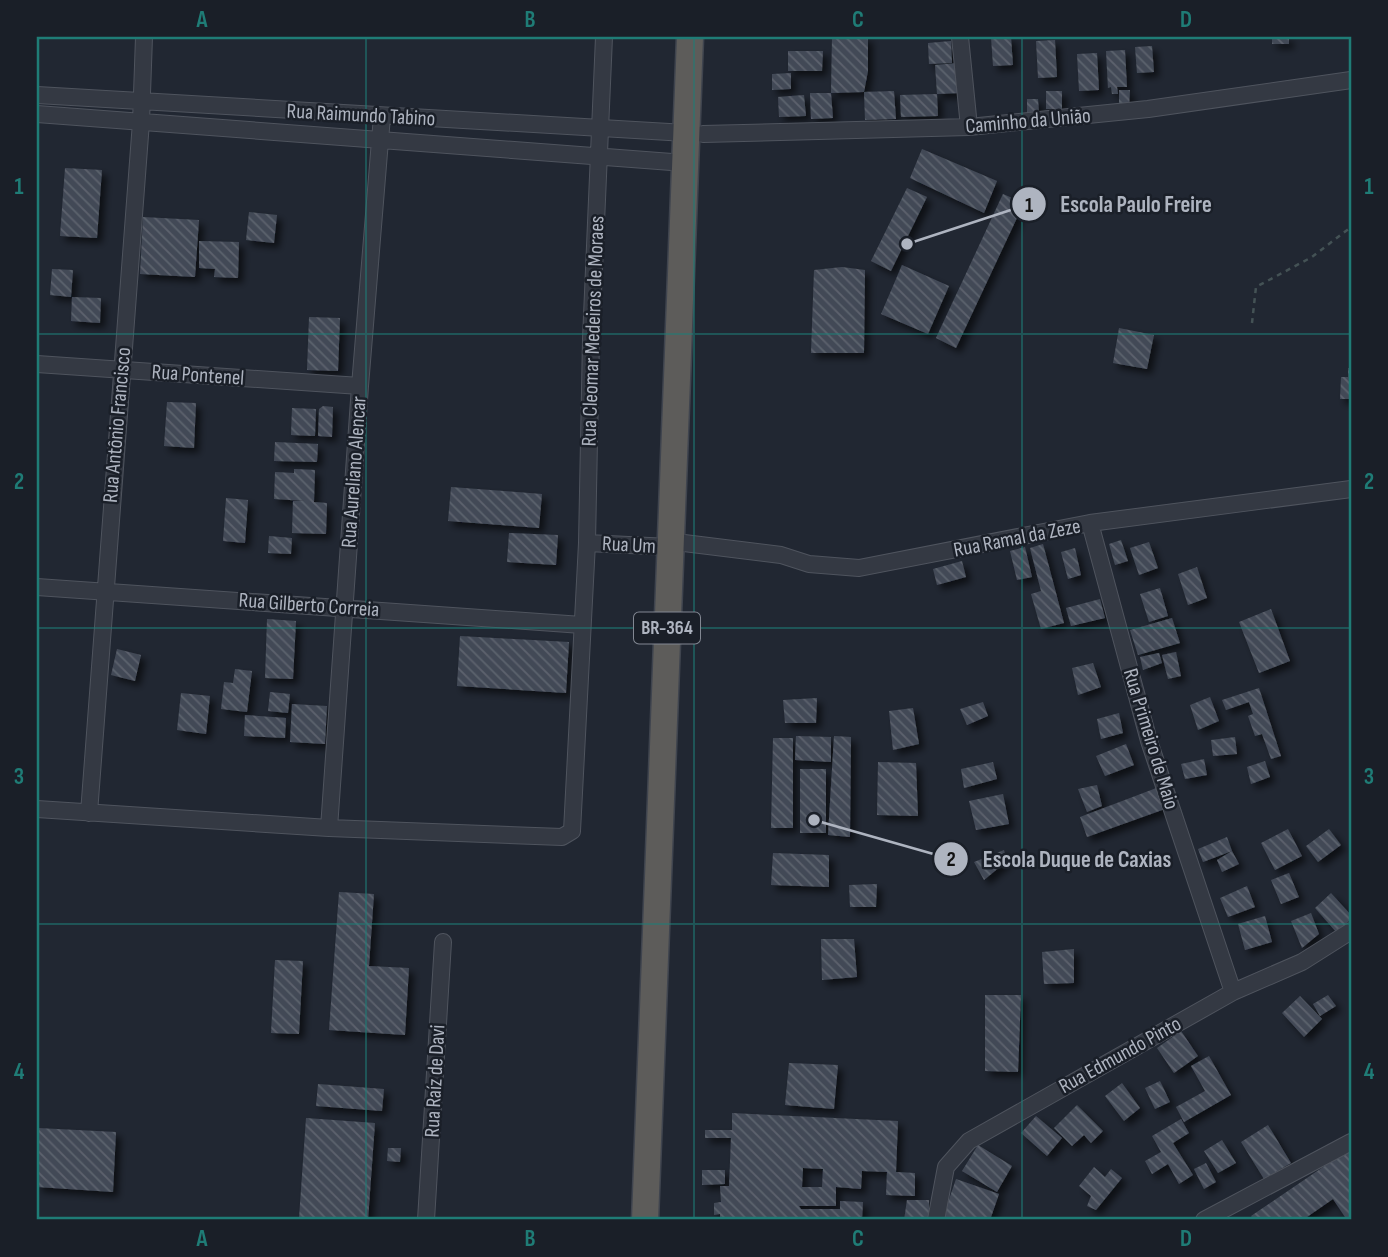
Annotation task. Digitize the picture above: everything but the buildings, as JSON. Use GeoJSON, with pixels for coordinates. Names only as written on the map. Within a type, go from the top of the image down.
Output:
{"type":"FeatureCollection","features":[{"type":"Feature","properties":{"kind":"highway","name":"BR-364"},"geometry":{"type":"LineString","coordinates":[[663,1220],[685,163],[695,134],[691,37]]}},
{"type":"Feature","properties":{"kind":"highway","name":"BR-364"},"geometry":{"type":"LineString","coordinates":[[645,1220],[695,134],[707,37]]}},
{"type":"Feature","properties":{"kind":"street","name":"Rua Antônio Francisco"},"geometry":{"type":"LineString","coordinates":[[89,813],[141,122],[144,37]]}},
{"type":"Feature","properties":{"kind":"street","name":"Rua Cleomar Medeiros de Moraes"},"geometry":{"type":"LineString","coordinates":[[582,625],[604,37]]}},
{"type":"Feature","properties":{"kind":"street"},"geometry":{"type":"LineString","coordinates":[[960,37],[969,127]]}},
{"type":"Feature","properties":{"kind":"street","name":"Caminho da União"},"geometry":{"type":"LineString","coordinates":[[695,134],[969,127],[1147,109],[1351,80]]}},
{"type":"Feature","properties":{"kind":"street","name":"Rua Raimundo Tabino"},"geometry":{"type":"LineString","coordinates":[[37,95],[695,134]]}},
{"type":"Feature","properties":{"kind":"street","name":"Rua Raimundo Tabino"},"geometry":{"type":"LineString","coordinates":[[37,114],[685,163]]}},
{"type":"Feature","properties":{"kind":"street","name":"Rua Aureliano Alencar"},"geometry":{"type":"LineString","coordinates":[[330,828],[360,386],[382,116]]}},
{"type":"Feature","properties":{"kind":"street","name":"Rua Pontenel"},"geometry":{"type":"LineString","coordinates":[[37,364],[360,386]]}},
{"type":"Feature","properties":{"kind":"street","name":"Rua Ramal da Zeze"},"geometry":{"type":"LineString","coordinates":[[677,545],[781,555],[819,565],[859,568],[1090,523],[1225,503],[1351,489]]}},
{"type":"Feature","properties":{"kind":"street","name":"Rua Primeiro de Maio"},"geometry":{"type":"LineString","coordinates":[[1090,523],[1149,741],[1233,992]]}},
{"type":"Feature","properties":{"kind":"street","name":"Rua Um"},"geometry":{"type":"LineString","coordinates":[[587,543],[677,545]]}},
{"type":"Feature","properties":{"kind":"street","name":"Rua Gilberto Correia"},"geometry":{"type":"LineString","coordinates":[[37,587],[582,625]]}},
{"type":"Feature","properties":{"kind":"street"},"geometry":{"type":"LineString","coordinates":[[37,809],[330,828],[562,837],[570,834],[575,823],[582,625]]}},
{"type":"Feature","properties":{"kind":"street","name":"Rua Edmundo Pinto"},"geometry":{"type":"LineString","coordinates":[[936,1220],[946,1167],[969,1141],[1233,992],[1302,962],[1351,931]]}},
{"type":"Feature","properties":{"kind":"street","name":"Rua Raíz de Davi"},"geometry":{"type":"LineString","coordinates":[[426,1220],[443,942]]}},
{"type":"Feature","properties":{"kind":"street"},"geometry":{"type":"LineString","coordinates":[[1203,1220],[1226,1215],[1351,1142]]}},
{"type":"Feature","properties":{"kind":"path"},"geometry":{"type":"LineString","coordinates":[[1252,323],[1256,287],[1312,257],[1351,228]]}},
{"type":"Feature","properties":{"kind":"place","name":"Escola Paulo Freire"},"geometry":{"type":"Point","coordinates":[907,244]}},
{"type":"Feature","properties":{"kind":"place","name":"Escola Duque de Caxias"},"geometry":{"type":"Point","coordinates":[814,820]}}]}
